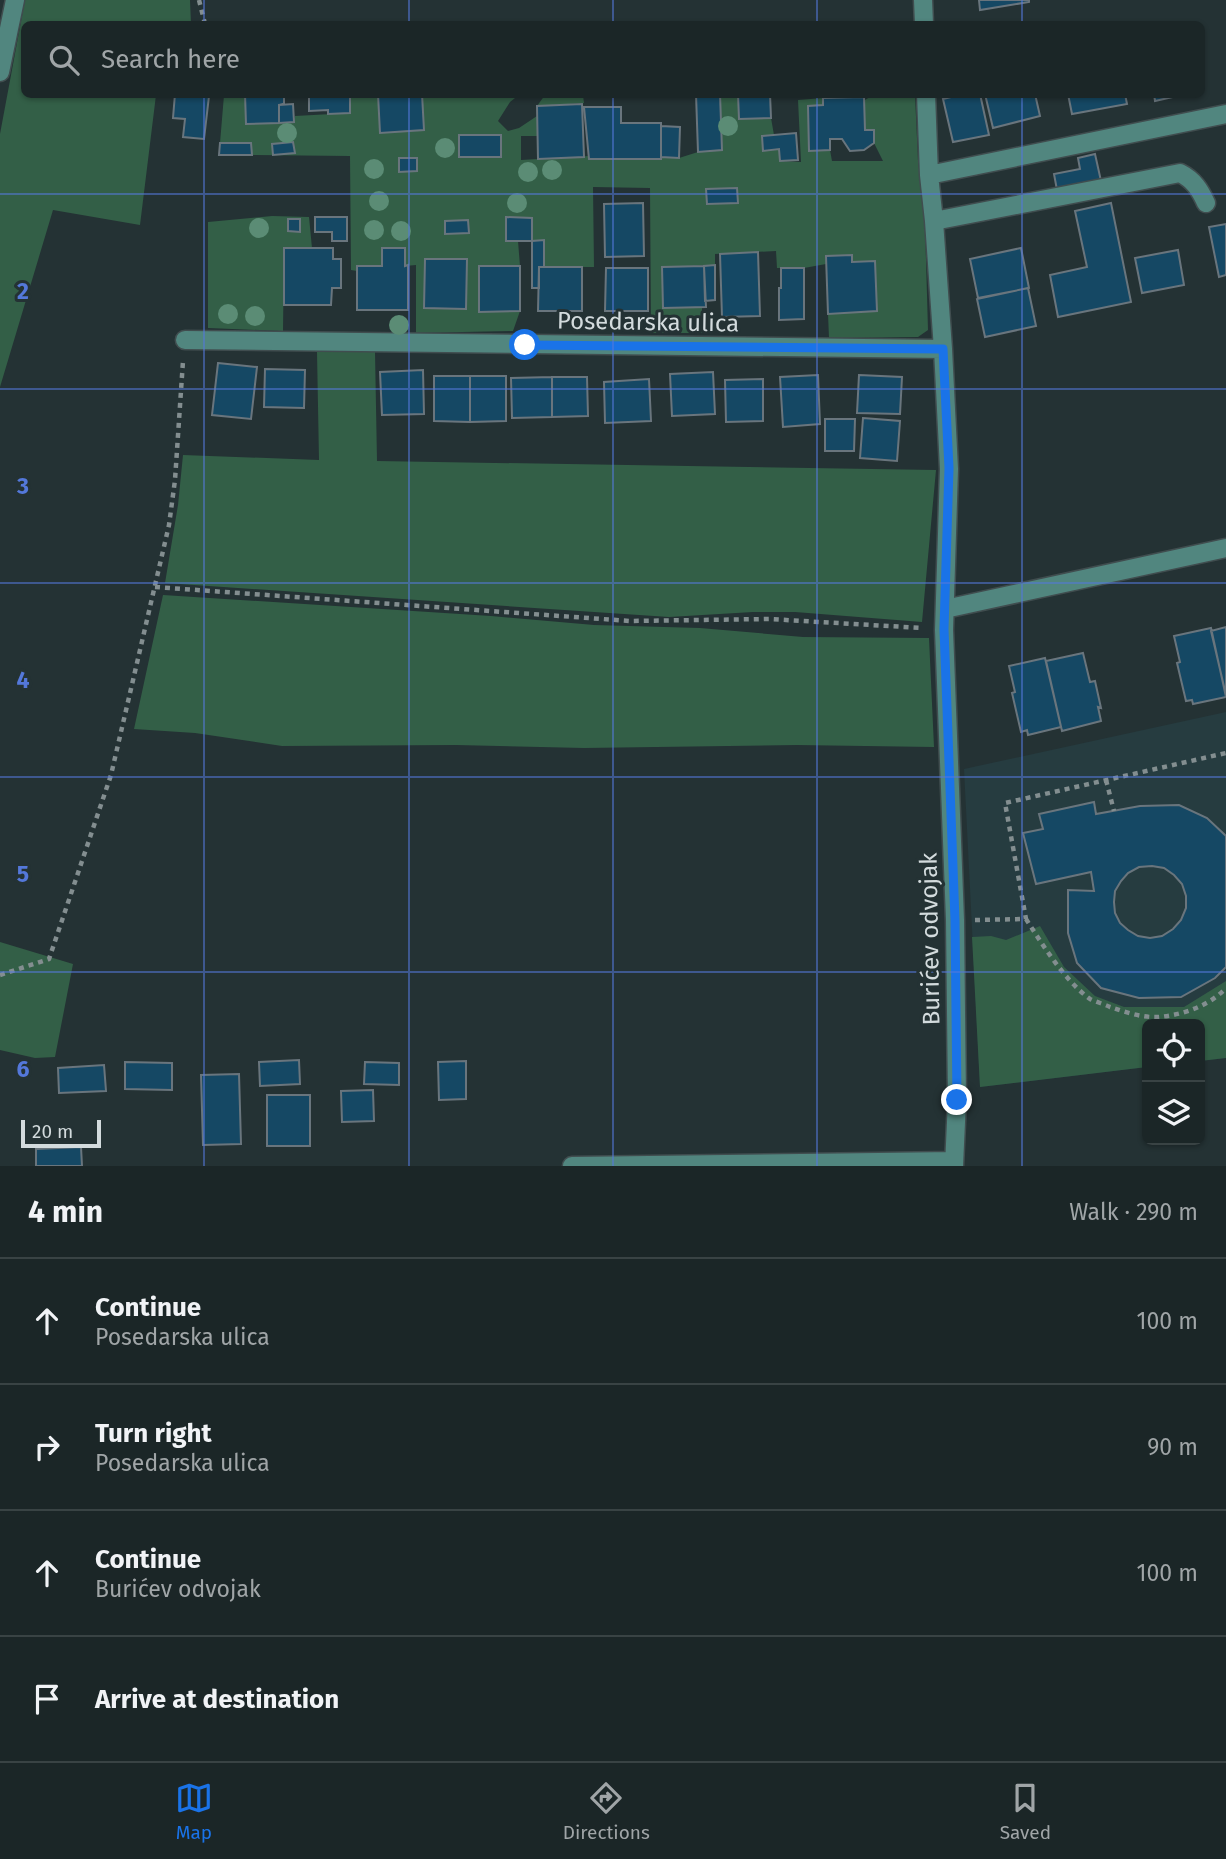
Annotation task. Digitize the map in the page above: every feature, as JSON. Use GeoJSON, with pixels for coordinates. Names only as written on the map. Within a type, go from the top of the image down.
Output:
{"type":"FeatureCollection","features":[{"type":"Feature","properties":{"kind":"street"},"geometry":{"type":"LineString","coordinates":[[0,72],[15,0]]}},
{"type":"Feature","properties":{"kind":"street"},"geometry":{"type":"LineString","coordinates":[[923,0],[924,21]]}},
{"type":"Feature","properties":{"kind":"street"},"geometry":{"type":"LineString","coordinates":[[926,98],[949,468],[944,629]]}},
{"type":"Feature","properties":{"kind":"street"},"geometry":{"type":"LineString","coordinates":[[929,175],[1226,114]]}},
{"type":"Feature","properties":{"kind":"street"},"geometry":{"type":"LineString","coordinates":[[934,222],[1180,173],[1189,177],[1199,188],[1206,203]]}},
{"type":"Feature","properties":{"kind":"street","name":"Posedarska ulica"},"geometry":{"type":"LineString","coordinates":[[185,340],[943,349]]}},
{"type":"Feature","properties":{"kind":"street"},"geometry":{"type":"LineString","coordinates":[[945,609],[1226,548]]}},
{"type":"Feature","properties":{"kind":"street","name":"Burićev odvojak"},"geometry":{"type":"LineString","coordinates":[[572,1166],[954,1163],[957,1100],[955,920],[944,629]]}},
{"type":"Feature","properties":{"kind":"path"},"geometry":{"type":"LineString","coordinates":[[199,0],[204,21]]}},
{"type":"Feature","properties":{"kind":"path"},"geometry":{"type":"LineString","coordinates":[[0,975],[49,959],[111,775],[169,525],[175,480],[185,340]]}},
{"type":"Feature","properties":{"kind":"path"},"geometry":{"type":"LineString","coordinates":[[155,587],[630,621],[769,619],[944,629]]}},
{"type":"Feature","properties":{"kind":"path"},"geometry":{"type":"LineString","coordinates":[[1226,753],[1005,803],[1026,919],[1046,951],[1091,999],[1125,1012],[1156,1017],[1194,1010],[1226,988]]}},
{"type":"Feature","properties":{"kind":"path"},"geometry":{"type":"LineString","coordinates":[[1106,780],[1114,811]]}},
{"type":"Feature","properties":{"kind":"path"},"geometry":{"type":"LineString","coordinates":[[955,920],[1026,919]]}},
{"type":"Feature","properties":{"kind":"shaded area"},"geometry":{"type":"Polygon","coordinates":[[[1226,712],[1226,1058],[1205,1060],[1205,1019],[1142,1019],[1142,1068],[980,1087],[964,769],[1226,712]]]}},
{"type":"Feature","properties":{"kind":"green space"},"geometry":{"type":"Polygon","coordinates":[[[25,0],[190,0],[191,21],[21,21],[25,0]]]}},
{"type":"Feature","properties":{"kind":"green space"},"geometry":{"type":"Polygon","coordinates":[[[21,21],[21,98],[156,98],[140,225],[53,210],[0,387],[0,134],[21,21]]]}},
{"type":"Feature","properties":{"kind":"green space"},"geometry":{"type":"Polygon","coordinates":[[[224,98],[245,98],[247,124],[294,122],[295,116],[350,113],[350,98],[515,98],[498,121],[508,131],[519,128],[537,116],[538,136],[521,136],[521,160],[589,156],[590,159],[661,159],[722,150],[720,98],[738,98],[739,118],[771,118],[774,135],[762,136],[763,150],[779,149],[780,161],[801,162],[798,100],[823,98],[823,105],[808,106],[809,151],[830,150],[832,161],[883,161],[874,143],[874,130],[865,130],[865,100],[915,98],[925,224],[928,330],[918,337],[829,338],[828,314],[877,311],[875,262],[852,262],[851,255],[826,256],[826,264],[804,268],[777,268],[776,251],[715,254],[715,265],[662,267],[663,308],[702,307],[702,333],[651,333],[650,188],[593,187],[594,267],[544,267],[544,241],[532,241],[532,218],[507,218],[506,241],[518,241],[520,266],[479,266],[479,311],[520,311],[513,331],[416,333],[416,265],[405,266],[405,248],[383,248],[382,266],[357,266],[357,271],[351,270],[350,156],[252,155],[251,143],[220,143],[224,98]],[[399,158],[399,172],[417,171],[417,158],[399,158]],[[737,188],[706,189],[707,204],[737,203],[737,188]]]}},
{"type":"Feature","properties":{"kind":"green space"},"geometry":{"type":"Polygon","coordinates":[[[543,98],[583,98],[584,103],[537,106],[543,98]]]}},
{"type":"Feature","properties":{"kind":"green space"},"geometry":{"type":"Polygon","coordinates":[[[272,216],[309,217],[312,248],[284,249],[283,331],[208,328],[208,222],[272,216]]]}},
{"type":"Feature","properties":{"kind":"green space"},"geometry":{"type":"Polygon","coordinates":[[[317,352],[375,352],[377,461],[936,470],[922,622],[795,612],[669,617],[165,583],[183,455],[319,460],[317,352]]]}},
{"type":"Feature","properties":{"kind":"green space"},"geometry":{"type":"Polygon","coordinates":[[[163,595],[594,625],[700,628],[803,637],[929,638],[934,747],[282,746],[195,733],[134,729],[163,595]]]}},
{"type":"Feature","properties":{"kind":"green space"},"geometry":{"type":"Polygon","coordinates":[[[1040,926],[1064,967],[1095,996],[1124,1007],[1184,1007],[1226,981],[1226,1058],[1205,1060],[1205,1019],[1142,1019],[1142,1068],[980,1087],[972,937],[991,936],[1006,940],[1040,926]]]}},
{"type":"Feature","properties":{"kind":"green space"},"geometry":{"type":"Polygon","coordinates":[[[0,942],[73,964],[55,1057],[35,1058],[0,1050],[0,942]]]}},
{"type":"Feature","properties":{"kind":"building"},"geometry":{"type":"Polygon","coordinates":[[[979,0],[1029,0],[1029,2],[980,10],[979,0]]]}},
{"type":"Feature","properties":{"kind":"building"},"geometry":{"type":"Polygon","coordinates":[[[175,98],[209,98],[204,139],[183,137],[185,119],[173,118],[175,98]]]}},
{"type":"Feature","properties":{"kind":"building"},"geometry":{"type":"Polygon","coordinates":[[[245,98],[284,98],[284,104],[279,105],[279,123],[246,124],[245,98]]]}},
{"type":"Feature","properties":{"kind":"building"},"geometry":{"type":"Polygon","coordinates":[[[309,98],[350,98],[350,113],[309,111],[309,98]]]}},
{"type":"Feature","properties":{"kind":"building"},"geometry":{"type":"Polygon","coordinates":[[[378,98],[422,98],[424,130],[380,133],[378,98]]]}},
{"type":"Feature","properties":{"kind":"building"},"geometry":{"type":"Polygon","coordinates":[[[696,98],[720,98],[722,150],[698,152],[696,98]]]}},
{"type":"Feature","properties":{"kind":"building"},"geometry":{"type":"Polygon","coordinates":[[[738,98],[770,98],[771,118],[739,119],[738,98]]]}},
{"type":"Feature","properties":{"kind":"building"},"geometry":{"type":"Polygon","coordinates":[[[823,98],[864,98],[865,130],[874,130],[874,143],[864,150],[850,151],[842,139],[830,139],[830,150],[809,151],[808,106],[823,105],[823,98]]]}},
{"type":"Feature","properties":{"kind":"building"},"geometry":{"type":"Polygon","coordinates":[[[981,98],[989,135],[953,142],[943,99],[981,98]]]}},
{"type":"Feature","properties":{"kind":"building"},"geometry":{"type":"Polygon","coordinates":[[[986,98],[1036,98],[1040,116],[993,128],[986,98]]]}},
{"type":"Feature","properties":{"kind":"building"},"geometry":{"type":"Polygon","coordinates":[[[1069,98],[1126,98],[1127,104],[1072,114],[1069,98]]]}},
{"type":"Feature","properties":{"kind":"building"},"geometry":{"type":"Polygon","coordinates":[[[293,104],[294,122],[279,123],[279,105],[293,104]]]}},
{"type":"Feature","properties":{"kind":"building"},"geometry":{"type":"Polygon","coordinates":[[[582,104],[584,157],[538,159],[537,106],[582,104]]]}},
{"type":"Feature","properties":{"kind":"building"},"geometry":{"type":"Polygon","coordinates":[[[584,107],[621,107],[621,123],[661,123],[661,159],[589,159],[584,107]]]}},
{"type":"Feature","properties":{"kind":"building"},"geometry":{"type":"Polygon","coordinates":[[[661,126],[680,127],[679,158],[661,157],[661,126]]]}},
{"type":"Feature","properties":{"kind":"building"},"geometry":{"type":"Polygon","coordinates":[[[796,133],[798,160],[780,161],[779,149],[763,151],[762,136],[796,133]]]}},
{"type":"Feature","properties":{"kind":"building"},"geometry":{"type":"Polygon","coordinates":[[[459,135],[501,135],[501,157],[459,157],[459,135]]]}},
{"type":"Feature","properties":{"kind":"building"},"geometry":{"type":"Polygon","coordinates":[[[293,142],[295,153],[273,155],[272,144],[293,142]]]}},
{"type":"Feature","properties":{"kind":"building"},"geometry":{"type":"Polygon","coordinates":[[[220,143],[251,143],[252,155],[219,155],[220,143]]]}},
{"type":"Feature","properties":{"kind":"building"},"geometry":{"type":"Polygon","coordinates":[[[1095,154],[1101,181],[1057,190],[1054,174],[1080,169],[1078,158],[1095,154]]]}},
{"type":"Feature","properties":{"kind":"building"},"geometry":{"type":"Polygon","coordinates":[[[399,158],[417,158],[417,171],[399,172],[399,158]]]}},
{"type":"Feature","properties":{"kind":"building"},"geometry":{"type":"Polygon","coordinates":[[[737,188],[738,203],[707,204],[706,189],[737,188]]]}},
{"type":"Feature","properties":{"kind":"building"},"geometry":{"type":"Polygon","coordinates":[[[643,203],[644,256],[605,257],[604,204],[643,203]]]}},
{"type":"Feature","properties":{"kind":"building"},"geometry":{"type":"Polygon","coordinates":[[[1111,203],[1131,302],[1058,317],[1050,275],[1087,267],[1075,211],[1111,203]]]}},
{"type":"Feature","properties":{"kind":"building"},"geometry":{"type":"Polygon","coordinates":[[[315,217],[347,217],[347,241],[332,241],[332,232],[315,232],[315,217]]]}},
{"type":"Feature","properties":{"kind":"building"},"geometry":{"type":"Polygon","coordinates":[[[506,217],[532,218],[532,241],[506,241],[506,217]]]}},
{"type":"Feature","properties":{"kind":"building"},"geometry":{"type":"Polygon","coordinates":[[[288,219],[300,219],[300,232],[288,231],[288,219]]]}},
{"type":"Feature","properties":{"kind":"building"},"geometry":{"type":"Polygon","coordinates":[[[468,220],[469,233],[445,234],[445,221],[468,220]]]}},
{"type":"Feature","properties":{"kind":"building"},"geometry":{"type":"Polygon","coordinates":[[[1226,224],[1226,275],[1219,277],[1209,227],[1226,224]]]}},
{"type":"Feature","properties":{"kind":"building"},"geometry":{"type":"Polygon","coordinates":[[[544,240],[544,267],[539,267],[539,288],[532,288],[532,241],[544,240]]]}},
{"type":"Feature","properties":{"kind":"building"},"geometry":{"type":"Polygon","coordinates":[[[284,248],[333,248],[333,259],[341,259],[341,288],[332,288],[331,305],[284,305],[284,248]]]}},
{"type":"Feature","properties":{"kind":"building"},"geometry":{"type":"Polygon","coordinates":[[[382,248],[405,248],[405,266],[408,265],[408,310],[357,310],[357,266],[382,266],[382,248]]]}},
{"type":"Feature","properties":{"kind":"building"},"geometry":{"type":"Polygon","coordinates":[[[1021,248],[1029,288],[978,298],[970,259],[1021,248]]]}},
{"type":"Feature","properties":{"kind":"building"},"geometry":{"type":"Polygon","coordinates":[[[1178,250],[1184,285],[1142,293],[1135,258],[1178,250]]]}},
{"type":"Feature","properties":{"kind":"building"},"geometry":{"type":"Polygon","coordinates":[[[758,252],[760,316],[722,317],[720,254],[758,252]]]}},
{"type":"Feature","properties":{"kind":"building"},"geometry":{"type":"Polygon","coordinates":[[[852,255],[852,262],[875,261],[877,311],[828,314],[826,256],[852,255]]]}},
{"type":"Feature","properties":{"kind":"building"},"geometry":{"type":"Polygon","coordinates":[[[425,259],[467,259],[466,309],[424,308],[425,259]]]}},
{"type":"Feature","properties":{"kind":"building"},"geometry":{"type":"Polygon","coordinates":[[[715,265],[715,300],[705,301],[704,266],[715,265]]]}},
{"type":"Feature","properties":{"kind":"building"},"geometry":{"type":"Polygon","coordinates":[[[479,266],[520,266],[520,311],[479,312],[479,266]]]}},
{"type":"Feature","properties":{"kind":"building"},"geometry":{"type":"Polygon","coordinates":[[[704,266],[706,307],[663,308],[662,267],[704,266]]]}},
{"type":"Feature","properties":{"kind":"building"},"geometry":{"type":"Polygon","coordinates":[[[539,267],[582,267],[582,311],[538,311],[539,267]]]}},
{"type":"Feature","properties":{"kind":"building"},"geometry":{"type":"Polygon","coordinates":[[[606,268],[648,268],[648,311],[605,311],[606,268]]]}},
{"type":"Feature","properties":{"kind":"building"},"geometry":{"type":"Polygon","coordinates":[[[781,268],[804,268],[804,319],[779,320],[781,268]]]}},
{"type":"Feature","properties":{"kind":"building"},"geometry":{"type":"Polygon","coordinates":[[[1028,288],[1036,326],[985,337],[977,299],[1028,288]]]}},
{"type":"Feature","properties":{"kind":"building"},"geometry":{"type":"Polygon","coordinates":[[[218,363],[257,367],[251,419],[212,415],[218,363]]]}},
{"type":"Feature","properties":{"kind":"building"},"geometry":{"type":"Polygon","coordinates":[[[265,369],[305,370],[304,408],[264,407],[265,369]]]}},
{"type":"Feature","properties":{"kind":"building"},"geometry":{"type":"Polygon","coordinates":[[[423,370],[424,414],[382,415],[380,372],[423,370]]]}},
{"type":"Feature","properties":{"kind":"building"},"geometry":{"type":"Polygon","coordinates":[[[713,372],[715,414],[672,416],[670,374],[713,372]]]}},
{"type":"Feature","properties":{"kind":"building"},"geometry":{"type":"Polygon","coordinates":[[[818,375],[820,424],[783,427],[780,377],[818,375]]]}},
{"type":"Feature","properties":{"kind":"building"},"geometry":{"type":"Polygon","coordinates":[[[859,375],[902,377],[900,414],[857,413],[859,375]]]}},
{"type":"Feature","properties":{"kind":"building"},"geometry":{"type":"Polygon","coordinates":[[[434,376],[470,376],[470,422],[434,421],[434,376]]]}},
{"type":"Feature","properties":{"kind":"building"},"geometry":{"type":"Polygon","coordinates":[[[470,376],[506,376],[506,421],[470,422],[470,376]]]}},
{"type":"Feature","properties":{"kind":"building"},"geometry":{"type":"Polygon","coordinates":[[[552,377],[587,377],[588,416],[552,417],[552,377]]]}},
{"type":"Feature","properties":{"kind":"building"},"geometry":{"type":"Polygon","coordinates":[[[552,377],[552,417],[512,418],[511,378],[552,377]]]}},
{"type":"Feature","properties":{"kind":"building"},"geometry":{"type":"Polygon","coordinates":[[[649,379],[651,421],[605,423],[604,382],[649,379]]]}},
{"type":"Feature","properties":{"kind":"building"},"geometry":{"type":"Polygon","coordinates":[[[763,379],[763,421],[726,422],[725,380],[763,379]]]}},
{"type":"Feature","properties":{"kind":"building"},"geometry":{"type":"Polygon","coordinates":[[[863,418],[900,421],[897,461],[860,458],[863,418]]]}},
{"type":"Feature","properties":{"kind":"building"},"geometry":{"type":"Polygon","coordinates":[[[825,419],[855,419],[854,451],[825,451],[825,419]]]}},
{"type":"Feature","properties":{"kind":"building"},"geometry":{"type":"Polygon","coordinates":[[[1226,627],[1226,695],[1211,631],[1226,627]]]}},
{"type":"Feature","properties":{"kind":"building"},"geometry":{"type":"Polygon","coordinates":[[[1211,628],[1226,697],[1193,704],[1192,700],[1186,701],[1174,636],[1211,628]]]}},
{"type":"Feature","properties":{"kind":"building"},"geometry":{"type":"Polygon","coordinates":[[[1083,653],[1090,682],[1095,681],[1101,721],[1062,731],[1046,661],[1083,653]]]}},
{"type":"Feature","properties":{"kind":"building"},"geometry":{"type":"Polygon","coordinates":[[[1045,658],[1061,727],[1028,735],[1027,730],[1021,732],[1009,666],[1045,658]]]}},
{"type":"Feature","properties":{"kind":"building"},"geometry":{"type":"Polygon","coordinates":[[[1094,802],[1096,814],[1140,806],[1179,805],[1207,818],[1226,836],[1226,967],[1215,978],[1181,997],[1139,998],[1101,988],[1077,963],[1068,933],[1068,890],[1094,891],[1091,872],[1036,884],[1023,833],[1043,829],[1039,814],[1094,802]],[[1139,867],[1128,873],[1115,891],[1115,913],[1120,923],[1138,936],[1162,936],[1181,920],[1186,908],[1182,884],[1164,868],[1139,867]]]}},
{"type":"Feature","properties":{"kind":"building"},"geometry":{"type":"Polygon","coordinates":[[[299,1060],[300,1084],[260,1086],[259,1062],[299,1060]]]}},
{"type":"Feature","properties":{"kind":"building"},"geometry":{"type":"Polygon","coordinates":[[[466,1061],[466,1099],[439,1100],[438,1062],[466,1061]]]}},
{"type":"Feature","properties":{"kind":"building"},"geometry":{"type":"Polygon","coordinates":[[[125,1062],[172,1063],[172,1090],[125,1089],[125,1062]]]}},
{"type":"Feature","properties":{"kind":"building"},"geometry":{"type":"Polygon","coordinates":[[[365,1062],[399,1063],[399,1085],[364,1084],[365,1062]]]}},
{"type":"Feature","properties":{"kind":"building"},"geometry":{"type":"Polygon","coordinates":[[[104,1065],[106,1091],[59,1093],[58,1068],[104,1065]]]}},
{"type":"Feature","properties":{"kind":"building"},"geometry":{"type":"Polygon","coordinates":[[[239,1074],[241,1144],[203,1145],[201,1075],[239,1074]]]}},
{"type":"Feature","properties":{"kind":"building"},"geometry":{"type":"Polygon","coordinates":[[[373,1090],[374,1121],[342,1122],[341,1091],[373,1090]]]}},
{"type":"Feature","properties":{"kind":"building"},"geometry":{"type":"Polygon","coordinates":[[[267,1095],[310,1095],[310,1146],[267,1146],[267,1095]]]}},
{"type":"Feature","properties":{"kind":"building"},"geometry":{"type":"Polygon","coordinates":[[[81,1147],[82,1166],[36,1166],[36,1149],[81,1147]]]}},
{"type":"Feature","properties":{"kind":"route"},"geometry":{"type":"LineString","coordinates":[[525,345],[943,349],[949,468],[944,629],[955,920],[957,1100]]}}]}
